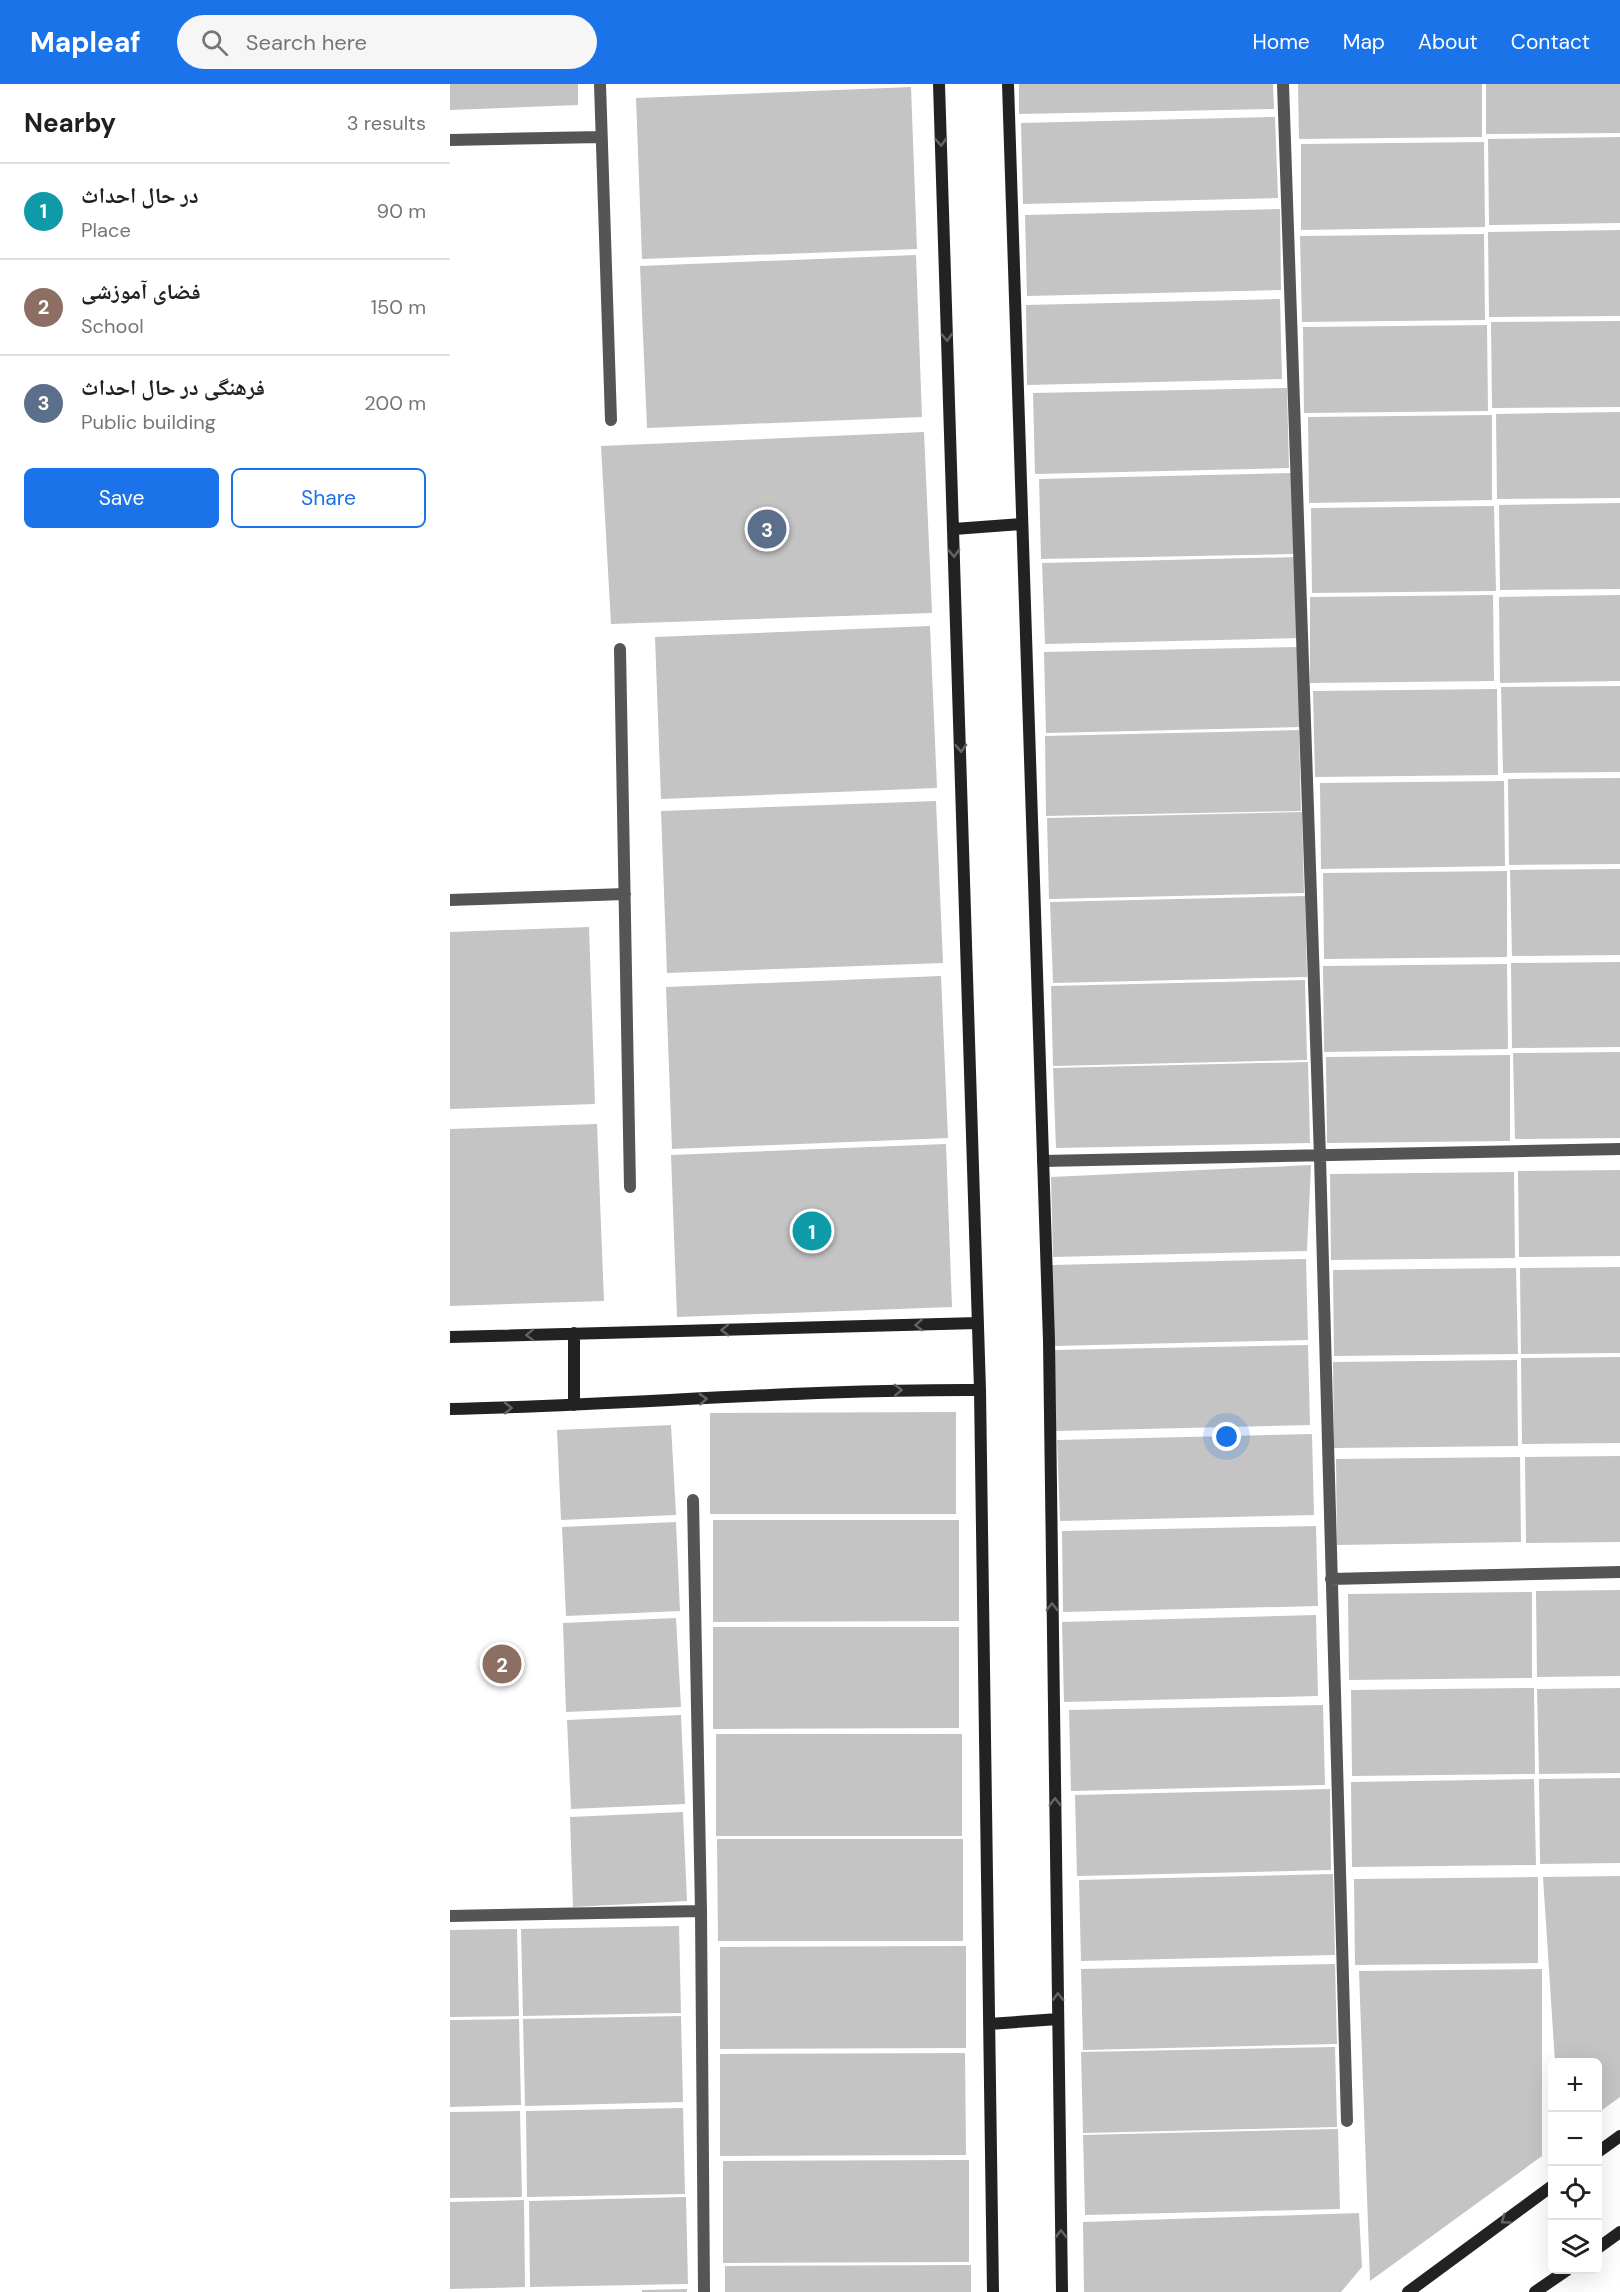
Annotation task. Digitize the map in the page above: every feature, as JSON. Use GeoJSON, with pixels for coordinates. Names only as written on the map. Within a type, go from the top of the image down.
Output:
{"type":"FeatureCollection","features":[{"type":"Feature","properties":{"kind":"street"},"geometry":{"type":"LineString","coordinates":[[600,84],[611,420]]}},
{"type":"Feature","properties":{"kind":"street"},"geometry":{"type":"LineString","coordinates":[[939,84],[980,1390],[993,2292]]}},
{"type":"Feature","properties":{"kind":"street"},"geometry":{"type":"LineString","coordinates":[[1008,84],[1049,1341],[1062,2292]]}},
{"type":"Feature","properties":{"kind":"street"},"geometry":{"type":"LineString","coordinates":[[1282,84],[1320,1157],[1347,2121]]}},
{"type":"Feature","properties":{"kind":"street"},"geometry":{"type":"LineString","coordinates":[[450,140],[601,137]]}},
{"type":"Feature","properties":{"kind":"street"},"geometry":{"type":"LineString","coordinates":[[954,529],[1022,524]]}},
{"type":"Feature","properties":{"kind":"street"},"geometry":{"type":"LineString","coordinates":[[621,649],[630,1186]]}},
{"type":"Feature","properties":{"kind":"street"},"geometry":{"type":"LineString","coordinates":[[450,900],[625,894]]}},
{"type":"Feature","properties":{"kind":"street"},"geometry":{"type":"LineString","coordinates":[[1043,1161],[1620,1149]]}},
{"type":"Feature","properties":{"kind":"street"},"geometry":{"type":"LineString","coordinates":[[450,1337],[978,1323]]}},
{"type":"Feature","properties":{"kind":"street"},"geometry":{"type":"LineString","coordinates":[[574,1333],[574,1405]]}},
{"type":"Feature","properties":{"kind":"street"},"geometry":{"type":"LineString","coordinates":[[450,1409],[900,1389],[980,1390]]}},
{"type":"Feature","properties":{"kind":"street"},"geometry":{"type":"LineString","coordinates":[[693,1500],[701,1911],[704,2292]]}},
{"type":"Feature","properties":{"kind":"street"},"geometry":{"type":"LineString","coordinates":[[1332,1579],[1620,1572]]}},
{"type":"Feature","properties":{"kind":"street"},"geometry":{"type":"LineString","coordinates":[[450,1916],[701,1911]]}},
{"type":"Feature","properties":{"kind":"street"},"geometry":{"type":"LineString","coordinates":[[989,2024],[1058,2019]]}},
{"type":"Feature","properties":{"kind":"street"},"geometry":{"type":"LineString","coordinates":[[1602,2149],[1620,2136]]}},
{"type":"Feature","properties":{"kind":"street"},"geometry":{"type":"LineString","coordinates":[[1408,2292],[1548,2189]]}},
{"type":"Feature","properties":{"kind":"street"},"geometry":{"type":"LineString","coordinates":[[1602,2245],[1620,2232]]}},
{"type":"Feature","properties":{"kind":"street"},"geometry":{"type":"LineString","coordinates":[[1535,2292],[1561,2274]]}},
{"type":"Feature","properties":{"kind":"building"},"geometry":{"type":"Polygon","coordinates":[[[450,84],[578,84],[578,105],[450,110],[450,84]]]}},
{"type":"Feature","properties":{"kind":"building"},"geometry":{"type":"Polygon","coordinates":[[[1019,84],[1273,84],[1274,109],[1019,114],[1019,84]]]}},
{"type":"Feature","properties":{"kind":"building"},"geometry":{"type":"Polygon","coordinates":[[[1298,84],[1482,84],[1482,137],[1299,139],[1298,84]]]}},
{"type":"Feature","properties":{"kind":"building"},"geometry":{"type":"Polygon","coordinates":[[[1486,84],[1620,84],[1620,133],[1486,134],[1486,84]]]}},
{"type":"Feature","properties":{"kind":"building"},"geometry":{"type":"Polygon","coordinates":[[[911,87],[917,249],[642,259],[636,98],[911,87]]]}},
{"type":"Feature","properties":{"kind":"building"},"geometry":{"type":"Polygon","coordinates":[[[1275,117],[1278,198],[1023,204],[1021,123],[1275,117]]]}},
{"type":"Feature","properties":{"kind":"building"},"geometry":{"type":"Polygon","coordinates":[[[1620,137],[1620,223],[1489,225],[1488,139],[1620,137]]]}},
{"type":"Feature","properties":{"kind":"building"},"geometry":{"type":"Polygon","coordinates":[[[1484,142],[1485,227],[1301,230],[1301,144],[1484,142]]]}},
{"type":"Feature","properties":{"kind":"building"},"geometry":{"type":"Polygon","coordinates":[[[1280,209],[1281,290],[1027,296],[1025,215],[1280,209]]]}},
{"type":"Feature","properties":{"kind":"building"},"geometry":{"type":"Polygon","coordinates":[[[1620,230],[1620,316],[1489,317],[1488,232],[1620,230]]]}},
{"type":"Feature","properties":{"kind":"building"},"geometry":{"type":"Polygon","coordinates":[[[1484,234],[1485,320],[1302,322],[1300,236],[1484,234]]]}},
{"type":"Feature","properties":{"kind":"building"},"geometry":{"type":"Polygon","coordinates":[[[916,255],[922,417],[647,428],[640,266],[916,255]]]}},
{"type":"Feature","properties":{"kind":"building"},"geometry":{"type":"Polygon","coordinates":[[[1280,299],[1282,379],[1027,385],[1026,305],[1280,299]]]}},
{"type":"Feature","properties":{"kind":"building"},"geometry":{"type":"Polygon","coordinates":[[[1620,321],[1620,407],[1492,408],[1491,322],[1620,321]]]}},
{"type":"Feature","properties":{"kind":"building"},"geometry":{"type":"Polygon","coordinates":[[[1487,325],[1488,411],[1304,413],[1303,327],[1487,325]]]}},
{"type":"Feature","properties":{"kind":"building"},"geometry":{"type":"Polygon","coordinates":[[[1287,388],[1289,468],[1035,474],[1033,393],[1287,388]]]}},
{"type":"Feature","properties":{"kind":"building"},"geometry":{"type":"Polygon","coordinates":[[[1620,412],[1620,498],[1497,499],[1496,414],[1620,412]]]}},
{"type":"Feature","properties":{"kind":"building"},"geometry":{"type":"Polygon","coordinates":[[[1492,415],[1492,500],[1309,503],[1308,417],[1492,415]]]}},
{"type":"Feature","properties":{"kind":"building"},"geometry":{"type":"Polygon","coordinates":[[[924,432],[932,613],[611,624],[601,446],[924,432]]]}},
{"type":"Feature","properties":{"kind":"building"},"geometry":{"type":"Polygon","coordinates":[[[1293,473],[1295,554],[1041,559],[1039,479],[1293,473]]]}},
{"type":"Feature","properties":{"kind":"building"},"geometry":{"type":"Polygon","coordinates":[[[1620,503],[1620,589],[1500,590],[1499,505],[1620,503]]]}},
{"type":"Feature","properties":{"kind":"building"},"geometry":{"type":"Polygon","coordinates":[[[1494,506],[1496,591],[1312,593],[1311,508],[1494,506]]]}},
{"type":"Feature","properties":{"kind":"building"},"geometry":{"type":"Polygon","coordinates":[[[1297,557],[1299,638],[1045,644],[1042,563],[1297,557]]]}},
{"type":"Feature","properties":{"kind":"building"},"geometry":{"type":"Polygon","coordinates":[[[1493,595],[1494,681],[1310,683],[1310,597],[1493,595]]]}},
{"type":"Feature","properties":{"kind":"building"},"geometry":{"type":"Polygon","coordinates":[[[1620,595],[1620,681],[1500,683],[1499,597],[1620,595]]]}},
{"type":"Feature","properties":{"kind":"building"},"geometry":{"type":"Polygon","coordinates":[[[930,626],[937,788],[661,799],[655,637],[930,626]]]}},
{"type":"Feature","properties":{"kind":"building"},"geometry":{"type":"Polygon","coordinates":[[[1299,647],[1301,727],[1046,733],[1044,652],[1299,647]]]}},
{"type":"Feature","properties":{"kind":"building"},"geometry":{"type":"Polygon","coordinates":[[[1620,686],[1620,772],[1503,773],[1501,687],[1620,686]]]}},
{"type":"Feature","properties":{"kind":"building"},"geometry":{"type":"Polygon","coordinates":[[[1497,689],[1498,775],[1315,777],[1313,691],[1497,689]]]}},
{"type":"Feature","properties":{"kind":"building"},"geometry":{"type":"Polygon","coordinates":[[[1299,730],[1301,811],[1046,816],[1045,736],[1299,730]]]}},
{"type":"Feature","properties":{"kind":"building"},"geometry":{"type":"Polygon","coordinates":[[[1620,778],[1620,864],[1509,865],[1508,779],[1620,778]]]}},
{"type":"Feature","properties":{"kind":"building"},"geometry":{"type":"Polygon","coordinates":[[[1504,781],[1505,866],[1321,869],[1320,783],[1504,781]]]}},
{"type":"Feature","properties":{"kind":"building"},"geometry":{"type":"Polygon","coordinates":[[[936,801],[943,963],[667,973],[661,811],[936,801]]]}},
{"type":"Feature","properties":{"kind":"building"},"geometry":{"type":"Polygon","coordinates":[[[1302,812],[1304,893],[1049,899],[1047,818],[1302,812]]]}},
{"type":"Feature","properties":{"kind":"building"},"geometry":{"type":"Polygon","coordinates":[[[1620,869],[1620,955],[1512,956],[1510,870],[1620,869]]]}},
{"type":"Feature","properties":{"kind":"building"},"geometry":{"type":"Polygon","coordinates":[[[1507,871],[1507,957],[1324,959],[1323,873],[1507,871]]]}},
{"type":"Feature","properties":{"kind":"building"},"geometry":{"type":"Polygon","coordinates":[[[1305,896],[1307,977],[1053,983],[1050,902],[1305,896]]]}},
{"type":"Feature","properties":{"kind":"building"},"geometry":{"type":"Polygon","coordinates":[[[589,927],[595,1104],[450,1109],[450,932],[589,927]]]}},
{"type":"Feature","properties":{"kind":"building"},"geometry":{"type":"Polygon","coordinates":[[[1620,962],[1620,1047],[1512,1048],[1511,963],[1620,962]]]}},
{"type":"Feature","properties":{"kind":"building"},"geometry":{"type":"Polygon","coordinates":[[[1507,964],[1508,1049],[1324,1052],[1323,966],[1507,964]]]}},
{"type":"Feature","properties":{"kind":"building"},"geometry":{"type":"Polygon","coordinates":[[[941,976],[948,1138],[672,1149],[666,987],[941,976]]]}},
{"type":"Feature","properties":{"kind":"building"},"geometry":{"type":"Polygon","coordinates":[[[1305,980],[1307,1060],[1053,1066],[1051,986],[1305,980]]]}},
{"type":"Feature","properties":{"kind":"building"},"geometry":{"type":"Polygon","coordinates":[[[1620,1052],[1620,1138],[1515,1139],[1513,1053],[1620,1052]]]}},
{"type":"Feature","properties":{"kind":"building"},"geometry":{"type":"Polygon","coordinates":[[[1510,1055],[1510,1141],[1327,1143],[1326,1057],[1510,1055]]]}},
{"type":"Feature","properties":{"kind":"building"},"geometry":{"type":"Polygon","coordinates":[[[1308,1062],[1310,1143],[1056,1148],[1053,1068],[1308,1062]]]}},
{"type":"Feature","properties":{"kind":"building"},"geometry":{"type":"Polygon","coordinates":[[[597,1124],[604,1301],[450,1306],[450,1129],[597,1124]]]}},
{"type":"Feature","properties":{"kind":"building"},"geometry":{"type":"Polygon","coordinates":[[[946,1144],[952,1307],[677,1317],[671,1155],[946,1144]]]}},
{"type":"Feature","properties":{"kind":"building"},"geometry":{"type":"Polygon","coordinates":[[[1311,1165],[1307,1251],[1053,1257],[1051,1177],[1311,1165]]]}},
{"type":"Feature","properties":{"kind":"building"},"geometry":{"type":"Polygon","coordinates":[[[1620,1170],[1620,1256],[1519,1257],[1518,1171],[1620,1170]]]}},
{"type":"Feature","properties":{"kind":"building"},"geometry":{"type":"Polygon","coordinates":[[[1514,1172],[1515,1258],[1331,1260],[1330,1174],[1514,1172]]]}},
{"type":"Feature","properties":{"kind":"building"},"geometry":{"type":"Polygon","coordinates":[[[1306,1259],[1308,1340],[1054,1346],[1052,1265],[1306,1259]]]}},
{"type":"Feature","properties":{"kind":"building"},"geometry":{"type":"Polygon","coordinates":[[[1620,1267],[1620,1353],[1521,1354],[1520,1268],[1620,1267]]]}},
{"type":"Feature","properties":{"kind":"building"},"geometry":{"type":"Polygon","coordinates":[[[1516,1268],[1518,1354],[1334,1356],[1333,1270],[1516,1268]]]}},
{"type":"Feature","properties":{"kind":"building"},"geometry":{"type":"Polygon","coordinates":[[[1308,1345],[1310,1425],[1056,1431],[1054,1350],[1308,1345]]]}},
{"type":"Feature","properties":{"kind":"building"},"geometry":{"type":"Polygon","coordinates":[[[1620,1357],[1620,1443],[1522,1444],[1521,1358],[1620,1357]]]}},
{"type":"Feature","properties":{"kind":"building"},"geometry":{"type":"Polygon","coordinates":[[[1517,1360],[1518,1446],[1334,1448],[1333,1362],[1517,1360]]]}},
{"type":"Feature","properties":{"kind":"building"},"geometry":{"type":"Polygon","coordinates":[[[956,1412],[956,1514],[710,1514],[710,1413],[956,1412]]]}},
{"type":"Feature","properties":{"kind":"building"},"geometry":{"type":"Polygon","coordinates":[[[671,1425],[676,1515],[561,1520],[557,1430],[671,1425]]]}},
{"type":"Feature","properties":{"kind":"building"},"geometry":{"type":"Polygon","coordinates":[[[1312,1434],[1314,1515],[1060,1521],[1057,1440],[1312,1434]]]}},
{"type":"Feature","properties":{"kind":"building"},"geometry":{"type":"Polygon","coordinates":[[[1620,1456],[1620,1542],[1526,1543],[1525,1457],[1620,1456]]]}},
{"type":"Feature","properties":{"kind":"building"},"geometry":{"type":"Polygon","coordinates":[[[1520,1457],[1521,1542],[1337,1545],[1336,1459],[1520,1457]]]}},
{"type":"Feature","properties":{"kind":"building"},"geometry":{"type":"Polygon","coordinates":[[[713,1520],[959,1520],[959,1621],[713,1622],[713,1520]]]}},
{"type":"Feature","properties":{"kind":"building"},"geometry":{"type":"Polygon","coordinates":[[[676,1522],[680,1611],[566,1616],[562,1527],[676,1522]]]}},
{"type":"Feature","properties":{"kind":"building"},"geometry":{"type":"Polygon","coordinates":[[[1316,1526],[1318,1606],[1063,1612],[1062,1531],[1316,1526]]]}},
{"type":"Feature","properties":{"kind":"building"},"geometry":{"type":"Polygon","coordinates":[[[1620,1590],[1620,1676],[1537,1677],[1536,1591],[1620,1590]]]}},
{"type":"Feature","properties":{"kind":"building"},"geometry":{"type":"Polygon","coordinates":[[[1532,1592],[1532,1678],[1349,1680],[1348,1594],[1532,1592]]]}},
{"type":"Feature","properties":{"kind":"building"},"geometry":{"type":"Polygon","coordinates":[[[1316,1615],[1318,1696],[1064,1702],[1062,1622],[1316,1615]]]}},
{"type":"Feature","properties":{"kind":"building"},"geometry":{"type":"Polygon","coordinates":[[[676,1618],[681,1707],[566,1712],[563,1623],[676,1618]]]}},
{"type":"Feature","properties":{"kind":"building"},"geometry":{"type":"Polygon","coordinates":[[[713,1627],[959,1627],[959,1728],[713,1729],[713,1627]]]}},
{"type":"Feature","properties":{"kind":"building"},"geometry":{"type":"Polygon","coordinates":[[[1534,1688],[1535,1774],[1352,1776],[1351,1690],[1534,1688]]]}},
{"type":"Feature","properties":{"kind":"building"},"geometry":{"type":"Polygon","coordinates":[[[1620,1688],[1620,1773],[1539,1774],[1537,1689],[1620,1688]]]}},
{"type":"Feature","properties":{"kind":"building"},"geometry":{"type":"Polygon","coordinates":[[[1323,1705],[1325,1785],[1071,1791],[1069,1710],[1323,1705]]]}},
{"type":"Feature","properties":{"kind":"building"},"geometry":{"type":"Polygon","coordinates":[[[681,1715],[685,1804],[571,1809],[567,1720],[681,1715]]]}},
{"type":"Feature","properties":{"kind":"building"},"geometry":{"type":"Polygon","coordinates":[[[716,1734],[962,1734],[962,1836],[716,1836],[716,1734]]]}},
{"type":"Feature","properties":{"kind":"building"},"geometry":{"type":"Polygon","coordinates":[[[1620,1778],[1620,1863],[1540,1864],[1539,1779],[1620,1778]]]}},
{"type":"Feature","properties":{"kind":"building"},"geometry":{"type":"Polygon","coordinates":[[[1534,1779],[1536,1865],[1352,1867],[1351,1782],[1534,1779]]]}},
{"type":"Feature","properties":{"kind":"building"},"geometry":{"type":"Polygon","coordinates":[[[1330,1789],[1331,1870],[1077,1876],[1075,1795],[1330,1789]]]}},
{"type":"Feature","properties":{"kind":"building"},"geometry":{"type":"Polygon","coordinates":[[[683,1812],[687,1901],[573,1907],[570,1817],[683,1812]]]}},
{"type":"Feature","properties":{"kind":"building"},"geometry":{"type":"Polygon","coordinates":[[[717,1839],[963,1839],[963,1941],[718,1941],[717,1839]]]}},
{"type":"Feature","properties":{"kind":"building"},"geometry":{"type":"Polygon","coordinates":[[[1333,1874],[1335,1955],[1081,1961],[1079,1880],[1333,1874]]]}},
{"type":"Feature","properties":{"kind":"building"},"geometry":{"type":"Polygon","coordinates":[[[1620,1876],[1620,2097],[1602,2110],[1602,2058],[1555,2058],[1543,1877],[1620,1876]]]}},
{"type":"Feature","properties":{"kind":"building"},"geometry":{"type":"Polygon","coordinates":[[[1538,1877],[1538,1963],[1355,1965],[1354,1879],[1538,1877]]]}},
{"type":"Feature","properties":{"kind":"building"},"geometry":{"type":"Polygon","coordinates":[[[679,1926],[681,2013],[523,2016],[521,1929],[679,1926]]]}},
{"type":"Feature","properties":{"kind":"building"},"geometry":{"type":"Polygon","coordinates":[[[517,1929],[519,2016],[450,2017],[450,1930],[517,1929]]]}},
{"type":"Feature","properties":{"kind":"building"},"geometry":{"type":"Polygon","coordinates":[[[966,1946],[966,2048],[720,2049],[720,1947],[966,1946]]]}},
{"type":"Feature","properties":{"kind":"building"},"geometry":{"type":"Polygon","coordinates":[[[1335,1964],[1337,2044],[1083,2050],[1081,1969],[1335,1964]]]}},
{"type":"Feature","properties":{"kind":"building"},"geometry":{"type":"Polygon","coordinates":[[[1542,1969],[1542,2156],[1370,2281],[1359,1971],[1542,1969]]]}},
{"type":"Feature","properties":{"kind":"building"},"geometry":{"type":"Polygon","coordinates":[[[681,2016],[683,2102],[525,2106],[523,2019],[681,2016]]]}},
{"type":"Feature","properties":{"kind":"building"},"geometry":{"type":"Polygon","coordinates":[[[519,2019],[521,2105],[450,2107],[450,2020],[519,2019]]]}},
{"type":"Feature","properties":{"kind":"building"},"geometry":{"type":"Polygon","coordinates":[[[1335,2047],[1337,2127],[1083,2133],[1081,2052],[1335,2047]]]}},
{"type":"Feature","properties":{"kind":"building"},"geometry":{"type":"Polygon","coordinates":[[[965,2053],[966,2155],[720,2156],[720,2054],[965,2053]]]}},
{"type":"Feature","properties":{"kind":"building"},"geometry":{"type":"Polygon","coordinates":[[[683,2108],[685,2194],[527,2197],[526,2111],[683,2108]]]}},
{"type":"Feature","properties":{"kind":"building"},"geometry":{"type":"Polygon","coordinates":[[[520,2111],[522,2197],[450,2198],[450,2112],[520,2111]]]}},
{"type":"Feature","properties":{"kind":"building"},"geometry":{"type":"Polygon","coordinates":[[[1338,2129],[1340,2209],[1085,2215],[1083,2135],[1338,2129]]]}},
{"type":"Feature","properties":{"kind":"building"},"geometry":{"type":"Polygon","coordinates":[[[969,2160],[969,2262],[723,2263],[723,2161],[969,2160]]]}},
{"type":"Feature","properties":{"kind":"building"},"geometry":{"type":"Polygon","coordinates":[[[686,2197],[688,2284],[530,2287],[529,2201],[686,2197]]]}},
{"type":"Feature","properties":{"kind":"building"},"geometry":{"type":"Polygon","coordinates":[[[524,2200],[525,2287],[450,2289],[450,2202],[524,2200]]]}},
{"type":"Feature","properties":{"kind":"building"},"geometry":{"type":"Polygon","coordinates":[[[1359,2213],[1362,2267],[1341,2292],[1084,2292],[1083,2222],[1359,2213]]]}},
{"type":"Feature","properties":{"kind":"building"},"geometry":{"type":"Polygon","coordinates":[[[971,2265],[971,2292],[725,2292],[725,2266],[971,2265]]]}},
{"type":"Feature","properties":{"kind":"building"},"geometry":{"type":"Polygon","coordinates":[[[687,2289],[687,2292],[642,2292],[642,2290],[687,2289]]]}},
{"type":"Feature","properties":{"kind":"place","name":"فرهنگی در حال احداث"},"geometry":{"type":"Point","coordinates":[767,529]}},
{"type":"Feature","properties":{"kind":"place","name":"در حال احداث"},"geometry":{"type":"Point","coordinates":[812,1231]}},
{"type":"Feature","properties":{"kind":"place","name":"فضای آموزشی"},"geometry":{"type":"Point","coordinates":[502,1664]}}]}
